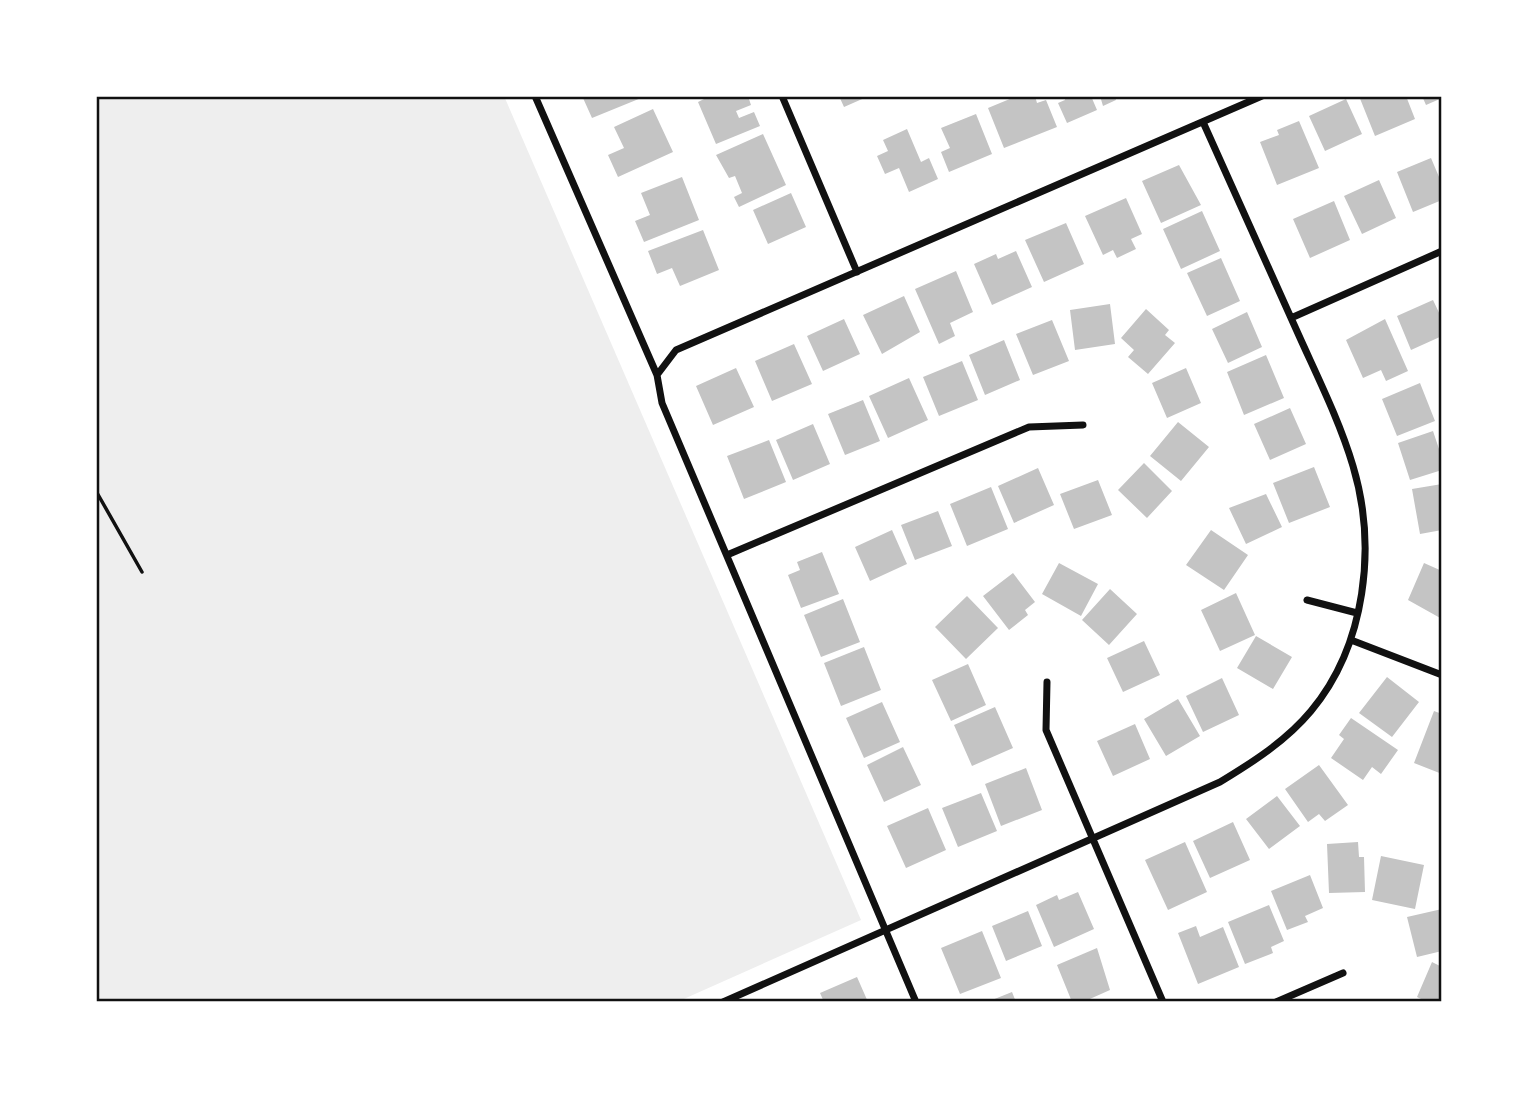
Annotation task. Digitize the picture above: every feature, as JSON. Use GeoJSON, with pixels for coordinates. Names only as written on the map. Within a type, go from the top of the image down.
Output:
{"type":"FeatureCollection","features":[{"type":"Feature","properties":{"kind":"street"},"geometry":{"type":"LineString","coordinates":[[535,96],[657,375],[662,403],[916,1002]]}},
{"type":"Feature","properties":{"kind":"street"},"geometry":{"type":"LineString","coordinates":[[782,96],[856,272]]}},
{"type":"Feature","properties":{"kind":"street"},"geometry":{"type":"LineString","coordinates":[[657,375],[676,350],[1262,96]]}},
{"type":"Feature","properties":{"kind":"street"},"geometry":{"type":"LineString","coordinates":[[723,1002],[1220,782],[1266,754],[1311,711],[1350,640],[1364,584],[1366,525],[1353,466],[1291,318],[1203,122]]}},
{"type":"Feature","properties":{"kind":"street"},"geometry":{"type":"LineString","coordinates":[[1291,318],[1442,251]]}},
{"type":"Feature","properties":{"kind":"street"},"geometry":{"type":"LineString","coordinates":[[727,555],[1029,427],[1083,425]]}},
{"type":"Feature","properties":{"kind":"street"},"geometry":{"type":"LineString","coordinates":[[1307,600],[1357,613]]}},
{"type":"Feature","properties":{"kind":"street"},"geometry":{"type":"LineString","coordinates":[[1350,640],[1442,676]]}},
{"type":"Feature","properties":{"kind":"street"},"geometry":{"type":"LineString","coordinates":[[1047,682],[1046,730],[1163,1002]]}},
{"type":"Feature","properties":{"kind":"street"},"geometry":{"type":"LineString","coordinates":[[1276,1002],[1343,972]]}},
{"type":"Feature","properties":{"kind":"path"},"geometry":{"type":"LineString","coordinates":[[96,491],[142,572]]}},
{"type":"Feature","properties":{"kind":"shaded area"},"geometry":{"type":"Polygon","coordinates":[[[96,96],[504,96],[861,920],[677,1002],[96,1002],[96,96]]]}},
{"type":"Feature","properties":{"kind":"building"},"geometry":{"type":"Polygon","coordinates":[[[646,96],[592,118],[583,98],[646,96]]]}},
{"type":"Feature","properties":{"kind":"building"},"geometry":{"type":"Polygon","coordinates":[[[710,96],[748,96],[751,105],[736,111],[739,118],[754,112],[760,126],[716,144],[698,102],[710,96]]]}},
{"type":"Feature","properties":{"kind":"building"},"geometry":{"type":"Polygon","coordinates":[[[839,96],[869,96],[844,107],[839,96]]]}},
{"type":"Feature","properties":{"kind":"building"},"geometry":{"type":"Polygon","coordinates":[[[1017,96],[1035,96],[1037,103],[1046,100],[1057,127],[1004,148],[988,108],[1017,96]]]}},
{"type":"Feature","properties":{"kind":"building"},"geometry":{"type":"Polygon","coordinates":[[[1064,96],[1091,96],[1097,110],[1067,123],[1058,103],[1065,100],[1064,96]]]}},
{"type":"Feature","properties":{"kind":"building"},"geometry":{"type":"Polygon","coordinates":[[[1100,96],[1115,96],[1116,100],[1103,106],[1100,96]]]}},
{"type":"Feature","properties":{"kind":"building"},"geometry":{"type":"Polygon","coordinates":[[[1359,96],[1406,96],[1415,119],[1375,136],[1359,96]]]}},
{"type":"Feature","properties":{"kind":"building"},"geometry":{"type":"Polygon","coordinates":[[[1422,96],[1442,96],[1442,98],[1426,105],[1422,96]]]}},
{"type":"Feature","properties":{"kind":"building"},"geometry":{"type":"Polygon","coordinates":[[[1346,99],[1362,134],[1325,151],[1309,116],[1346,99]]]}},
{"type":"Feature","properties":{"kind":"building"},"geometry":{"type":"Polygon","coordinates":[[[653,109],[673,152],[618,177],[608,155],[624,148],[614,127],[653,109]]]}},
{"type":"Feature","properties":{"kind":"building"},"geometry":{"type":"Polygon","coordinates":[[[976,114],[992,154],[949,172],[941,152],[950,148],[941,128],[976,114]]]}},
{"type":"Feature","properties":{"kind":"building"},"geometry":{"type":"Polygon","coordinates":[[[1299,121],[1319,168],[1277,185],[1260,142],[1279,135],[1277,130],[1299,121]]]}},
{"type":"Feature","properties":{"kind":"building"},"geometry":{"type":"Polygon","coordinates":[[[907,129],[921,162],[929,158],[938,179],[909,192],[899,168],[885,174],[877,156],[888,151],[883,140],[907,129]]]}},
{"type":"Feature","properties":{"kind":"building"},"geometry":{"type":"Polygon","coordinates":[[[763,134],[786,185],[739,207],[734,197],[742,193],[735,176],[729,178],[716,155],[763,134]]]}},
{"type":"Feature","properties":{"kind":"building"},"geometry":{"type":"Polygon","coordinates":[[[1431,158],[1442,184],[1442,200],[1413,212],[1397,172],[1431,158]]]}},
{"type":"Feature","properties":{"kind":"building"},"geometry":{"type":"Polygon","coordinates":[[[1179,165],[1201,205],[1161,223],[1142,181],[1179,165]]]}},
{"type":"Feature","properties":{"kind":"building"},"geometry":{"type":"Polygon","coordinates":[[[682,177],[699,220],[644,242],[635,221],[650,215],[641,193],[682,177]]]}},
{"type":"Feature","properties":{"kind":"building"},"geometry":{"type":"Polygon","coordinates":[[[1379,180],[1396,218],[1362,234],[1344,196],[1379,180]]]}},
{"type":"Feature","properties":{"kind":"building"},"geometry":{"type":"Polygon","coordinates":[[[791,193],[806,227],[768,244],[753,210],[791,193]]]}},
{"type":"Feature","properties":{"kind":"building"},"geometry":{"type":"Polygon","coordinates":[[[1126,198],[1142,234],[1131,239],[1136,249],[1117,258],[1113,250],[1103,255],[1085,216],[1126,198]]]}},
{"type":"Feature","properties":{"kind":"building"},"geometry":{"type":"Polygon","coordinates":[[[1334,201],[1350,240],[1310,258],[1293,219],[1334,201]]]}},
{"type":"Feature","properties":{"kind":"building"},"geometry":{"type":"Polygon","coordinates":[[[1202,211],[1220,251],[1181,269],[1163,229],[1202,211]]]}},
{"type":"Feature","properties":{"kind":"building"},"geometry":{"type":"Polygon","coordinates":[[[1066,223],[1084,264],[1044,282],[1025,240],[1066,223]]]}},
{"type":"Feature","properties":{"kind":"building"},"geometry":{"type":"Polygon","coordinates":[[[703,230],[719,270],[680,286],[672,268],[657,274],[648,251],[703,230]]]}},
{"type":"Feature","properties":{"kind":"building"},"geometry":{"type":"Polygon","coordinates":[[[1016,251],[1032,287],[992,305],[974,264],[996,254],[998,259],[1016,251]]]}},
{"type":"Feature","properties":{"kind":"building"},"geometry":{"type":"Polygon","coordinates":[[[1221,258],[1240,301],[1207,316],[1187,273],[1221,258]]]}},
{"type":"Feature","properties":{"kind":"building"},"geometry":{"type":"Polygon","coordinates":[[[956,271],[973,312],[950,323],[955,336],[939,344],[915,289],[956,271]]]}},
{"type":"Feature","properties":{"kind":"building"},"geometry":{"type":"Polygon","coordinates":[[[904,296],[920,332],[882,354],[863,315],[904,296]]]}},
{"type":"Feature","properties":{"kind":"building"},"geometry":{"type":"Polygon","coordinates":[[[1433,300],[1442,319],[1442,336],[1411,350],[1397,316],[1433,300]]]}},
{"type":"Feature","properties":{"kind":"building"},"geometry":{"type":"Polygon","coordinates":[[[1110,304],[1115,344],[1075,350],[1070,310],[1110,304]]]}},
{"type":"Feature","properties":{"kind":"building"},"geometry":{"type":"Polygon","coordinates":[[[1146,309],[1169,330],[1165,335],[1175,343],[1148,374],[1128,357],[1134,350],[1121,338],[1146,309]]]}},
{"type":"Feature","properties":{"kind":"building"},"geometry":{"type":"Polygon","coordinates":[[[1247,312],[1262,347],[1228,363],[1212,329],[1247,312]]]}},
{"type":"Feature","properties":{"kind":"building"},"geometry":{"type":"Polygon","coordinates":[[[844,319],[860,354],[823,371],[807,336],[844,319]]]}},
{"type":"Feature","properties":{"kind":"building"},"geometry":{"type":"Polygon","coordinates":[[[1385,319],[1408,371],[1386,381],[1381,370],[1363,378],[1346,340],[1385,319]]]}},
{"type":"Feature","properties":{"kind":"building"},"geometry":{"type":"Polygon","coordinates":[[[1052,320],[1069,361],[1033,375],[1016,334],[1052,320]]]}},
{"type":"Feature","properties":{"kind":"building"},"geometry":{"type":"Polygon","coordinates":[[[1004,340],[1020,380],[985,395],[969,355],[1004,340]]]}},
{"type":"Feature","properties":{"kind":"building"},"geometry":{"type":"Polygon","coordinates":[[[794,344],[812,384],[772,401],[755,361],[794,344]]]}},
{"type":"Feature","properties":{"kind":"building"},"geometry":{"type":"Polygon","coordinates":[[[1266,355],[1284,398],[1244,415],[1227,372],[1266,355]]]}},
{"type":"Feature","properties":{"kind":"building"},"geometry":{"type":"Polygon","coordinates":[[[962,361],[978,400],[939,416],[923,377],[962,361]]]}},
{"type":"Feature","properties":{"kind":"building"},"geometry":{"type":"Polygon","coordinates":[[[736,368],[754,407],[713,425],[696,386],[736,368]]]}},
{"type":"Feature","properties":{"kind":"building"},"geometry":{"type":"Polygon","coordinates":[[[1186,368],[1201,403],[1167,418],[1152,383],[1186,368]]]}},
{"type":"Feature","properties":{"kind":"building"},"geometry":{"type":"Polygon","coordinates":[[[909,378],[928,420],[888,438],[869,396],[909,378]]]}},
{"type":"Feature","properties":{"kind":"building"},"geometry":{"type":"Polygon","coordinates":[[[1420,383],[1435,421],[1397,436],[1382,399],[1420,383]]]}},
{"type":"Feature","properties":{"kind":"building"},"geometry":{"type":"Polygon","coordinates":[[[863,400],[880,441],[845,455],[828,414],[863,400]]]}},
{"type":"Feature","properties":{"kind":"building"},"geometry":{"type":"Polygon","coordinates":[[[1290,408],[1306,444],[1270,460],[1254,424],[1290,408]]]}},
{"type":"Feature","properties":{"kind":"building"},"geometry":{"type":"Polygon","coordinates":[[[1178,422],[1209,447],[1181,481],[1150,456],[1178,422]]]}},
{"type":"Feature","properties":{"kind":"building"},"geometry":{"type":"Polygon","coordinates":[[[813,424],[830,464],[793,480],[776,440],[813,424]]]}},
{"type":"Feature","properties":{"kind":"building"},"geometry":{"type":"Polygon","coordinates":[[[1433,431],[1442,458],[1442,470],[1410,480],[1398,443],[1433,431]]]}},
{"type":"Feature","properties":{"kind":"building"},"geometry":{"type":"Polygon","coordinates":[[[769,440],[786,482],[744,499],[727,456],[769,440]]]}},
{"type":"Feature","properties":{"kind":"building"},"geometry":{"type":"Polygon","coordinates":[[[1144,463],[1172,491],[1147,518],[1118,490],[1144,463]]]}},
{"type":"Feature","properties":{"kind":"building"},"geometry":{"type":"Polygon","coordinates":[[[1314,467],[1330,507],[1289,523],[1273,483],[1314,467]]]}},
{"type":"Feature","properties":{"kind":"building"},"geometry":{"type":"Polygon","coordinates":[[[1038,468],[1054,505],[1014,523],[998,486],[1038,468]]]}},
{"type":"Feature","properties":{"kind":"building"},"geometry":{"type":"Polygon","coordinates":[[[1098,480],[1112,515],[1074,529],[1060,494],[1098,480]]]}},
{"type":"Feature","properties":{"kind":"building"},"geometry":{"type":"Polygon","coordinates":[[[1442,484],[1442,530],[1420,534],[1412,489],[1442,484]]]}},
{"type":"Feature","properties":{"kind":"building"},"geometry":{"type":"Polygon","coordinates":[[[991,487],[1008,529],[967,546],[950,504],[991,487]]]}},
{"type":"Feature","properties":{"kind":"building"},"geometry":{"type":"Polygon","coordinates":[[[1266,494],[1282,527],[1246,544],[1229,508],[1266,494]]]}},
{"type":"Feature","properties":{"kind":"building"},"geometry":{"type":"Polygon","coordinates":[[[938,511],[952,546],[915,560],[901,525],[938,511]]]}},
{"type":"Feature","properties":{"kind":"building"},"geometry":{"type":"Polygon","coordinates":[[[892,530],[907,564],[870,581],[855,547],[892,530]]]}},
{"type":"Feature","properties":{"kind":"building"},"geometry":{"type":"Polygon","coordinates":[[[1211,530],[1248,555],[1224,590],[1186,565],[1211,530]]]}},
{"type":"Feature","properties":{"kind":"building"},"geometry":{"type":"Polygon","coordinates":[[[822,552],[839,594],[801,608],[788,575],[800,570],[797,562],[822,552]]]}},
{"type":"Feature","properties":{"kind":"building"},"geometry":{"type":"Polygon","coordinates":[[[1059,563],[1098,584],[1081,616],[1042,594],[1059,563]]]}},
{"type":"Feature","properties":{"kind":"building"},"geometry":{"type":"Polygon","coordinates":[[[1424,563],[1442,571],[1442,619],[1408,600],[1424,563]]]}},
{"type":"Feature","properties":{"kind":"building"},"geometry":{"type":"Polygon","coordinates":[[[1013,573],[1035,602],[1025,610],[1028,615],[1009,630],[983,596],[1013,573]]]}},
{"type":"Feature","properties":{"kind":"building"},"geometry":{"type":"Polygon","coordinates":[[[1110,589],[1137,614],[1109,645],[1082,620],[1110,589]]]}},
{"type":"Feature","properties":{"kind":"building"},"geometry":{"type":"Polygon","coordinates":[[[1236,593],[1255,635],[1220,651],[1201,610],[1236,593]]]}},
{"type":"Feature","properties":{"kind":"building"},"geometry":{"type":"Polygon","coordinates":[[[967,596],[998,628],[966,659],[935,627],[967,596]]]}},
{"type":"Feature","properties":{"kind":"building"},"geometry":{"type":"Polygon","coordinates":[[[843,599],[860,642],[821,657],[804,615],[843,599]]]}},
{"type":"Feature","properties":{"kind":"building"},"geometry":{"type":"Polygon","coordinates":[[[1256,636],[1292,657],[1273,689],[1237,668],[1256,636]]]}},
{"type":"Feature","properties":{"kind":"building"},"geometry":{"type":"Polygon","coordinates":[[[1144,641],[1160,675],[1123,692],[1107,658],[1144,641]]]}},
{"type":"Feature","properties":{"kind":"building"},"geometry":{"type":"Polygon","coordinates":[[[864,647],[881,690],[841,706],[824,663],[864,647]]]}},
{"type":"Feature","properties":{"kind":"building"},"geometry":{"type":"Polygon","coordinates":[[[968,664],[986,705],[951,721],[932,680],[968,664]]]}},
{"type":"Feature","properties":{"kind":"building"},"geometry":{"type":"Polygon","coordinates":[[[1387,677],[1419,702],[1392,737],[1359,713],[1387,677]]]}},
{"type":"Feature","properties":{"kind":"building"},"geometry":{"type":"Polygon","coordinates":[[[1222,678],[1239,715],[1203,732],[1186,696],[1222,678]]]}},
{"type":"Feature","properties":{"kind":"building"},"geometry":{"type":"Polygon","coordinates":[[[1178,699],[1200,736],[1166,756],[1144,719],[1178,699]]]}},
{"type":"Feature","properties":{"kind":"building"},"geometry":{"type":"Polygon","coordinates":[[[882,702],[900,742],[864,758],[846,718],[882,702]]]}},
{"type":"Feature","properties":{"kind":"building"},"geometry":{"type":"Polygon","coordinates":[[[995,707],[1013,748],[972,766],[954,725],[995,707]]]}},
{"type":"Feature","properties":{"kind":"building"},"geometry":{"type":"Polygon","coordinates":[[[1434,711],[1442,714],[1442,774],[1414,763],[1434,711]]]}},
{"type":"Feature","properties":{"kind":"building"},"geometry":{"type":"Polygon","coordinates":[[[1351,718],[1398,750],[1381,774],[1372,767],[1363,780],[1331,758],[1344,739],[1339,735],[1351,718]]]}},
{"type":"Feature","properties":{"kind":"building"},"geometry":{"type":"Polygon","coordinates":[[[1135,724],[1150,759],[1113,776],[1097,741],[1135,724]]]}},
{"type":"Feature","properties":{"kind":"building"},"geometry":{"type":"Polygon","coordinates":[[[903,747],[921,785],[884,802],[867,765],[903,747]]]}},
{"type":"Feature","properties":{"kind":"building"},"geometry":{"type":"Polygon","coordinates":[[[1319,765],[1348,805],[1325,821],[1319,814],[1308,822],[1285,789],[1319,765]]]}},
{"type":"Feature","properties":{"kind":"building"},"geometry":{"type":"Polygon","coordinates":[[[1026,768],[1042,810],[1001,826],[985,784],[1026,768]]]}},
{"type":"Feature","properties":{"kind":"building"},"geometry":{"type":"Polygon","coordinates":[[[981,793],[997,831],[958,847],[942,808],[981,793]]]}},
{"type":"Feature","properties":{"kind":"building"},"geometry":{"type":"Polygon","coordinates":[[[1277,796],[1300,826],[1269,849],[1246,819],[1277,796]]]}},
{"type":"Feature","properties":{"kind":"building"},"geometry":{"type":"Polygon","coordinates":[[[928,808],[946,850],[906,868],[887,826],[928,808]]]}},
{"type":"Feature","properties":{"kind":"building"},"geometry":{"type":"Polygon","coordinates":[[[1233,822],[1250,860],[1210,878],[1193,841],[1233,822]]]}},
{"type":"Feature","properties":{"kind":"building"},"geometry":{"type":"Polygon","coordinates":[[[1185,842],[1207,892],[1168,910],[1145,860],[1185,842]]]}},
{"type":"Feature","properties":{"kind":"building"},"geometry":{"type":"Polygon","coordinates":[[[1358,842],[1359,857],[1364,857],[1365,892],[1329,893],[1327,844],[1358,842]]]}},
{"type":"Feature","properties":{"kind":"building"},"geometry":{"type":"Polygon","coordinates":[[[1381,856],[1424,865],[1415,909],[1372,900],[1381,856]]]}},
{"type":"Feature","properties":{"kind":"building"},"geometry":{"type":"Polygon","coordinates":[[[1310,875],[1323,908],[1305,916],[1308,922],[1287,930],[1271,891],[1310,875]]]}},
{"type":"Feature","properties":{"kind":"building"},"geometry":{"type":"Polygon","coordinates":[[[1078,892],[1094,929],[1054,947],[1036,905],[1057,895],[1059,900],[1078,892]]]}},
{"type":"Feature","properties":{"kind":"building"},"geometry":{"type":"Polygon","coordinates":[[[1269,905],[1284,941],[1271,947],[1273,953],[1245,964],[1228,922],[1269,905]]]}},
{"type":"Feature","properties":{"kind":"building"},"geometry":{"type":"Polygon","coordinates":[[[1442,909],[1442,951],[1417,957],[1407,917],[1442,909]]]}},
{"type":"Feature","properties":{"kind":"building"},"geometry":{"type":"Polygon","coordinates":[[[1028,911],[1042,946],[1006,961],[992,926],[1028,911]]]}},
{"type":"Feature","properties":{"kind":"building"},"geometry":{"type":"Polygon","coordinates":[[[1196,926],[1200,937],[1223,927],[1239,967],[1198,984],[1178,933],[1196,926]]]}},
{"type":"Feature","properties":{"kind":"building"},"geometry":{"type":"Polygon","coordinates":[[[982,931],[1001,978],[960,994],[941,948],[982,931]]]}},
{"type":"Feature","properties":{"kind":"building"},"geometry":{"type":"Polygon","coordinates":[[[1097,948],[1110,990],[1083,1002],[1072,1002],[1057,965],[1097,948]]]}},
{"type":"Feature","properties":{"kind":"building"},"geometry":{"type":"Polygon","coordinates":[[[1432,962],[1442,967],[1442,1002],[1427,1002],[1417,997],[1432,962]]]}},
{"type":"Feature","properties":{"kind":"building"},"geometry":{"type":"Polygon","coordinates":[[[857,977],[868,1002],[824,1002],[820,993],[857,977]]]}},
{"type":"Feature","properties":{"kind":"building"},"geometry":{"type":"Polygon","coordinates":[[[1012,992],[1016,1002],[987,1002],[1012,992]]]}}]}
